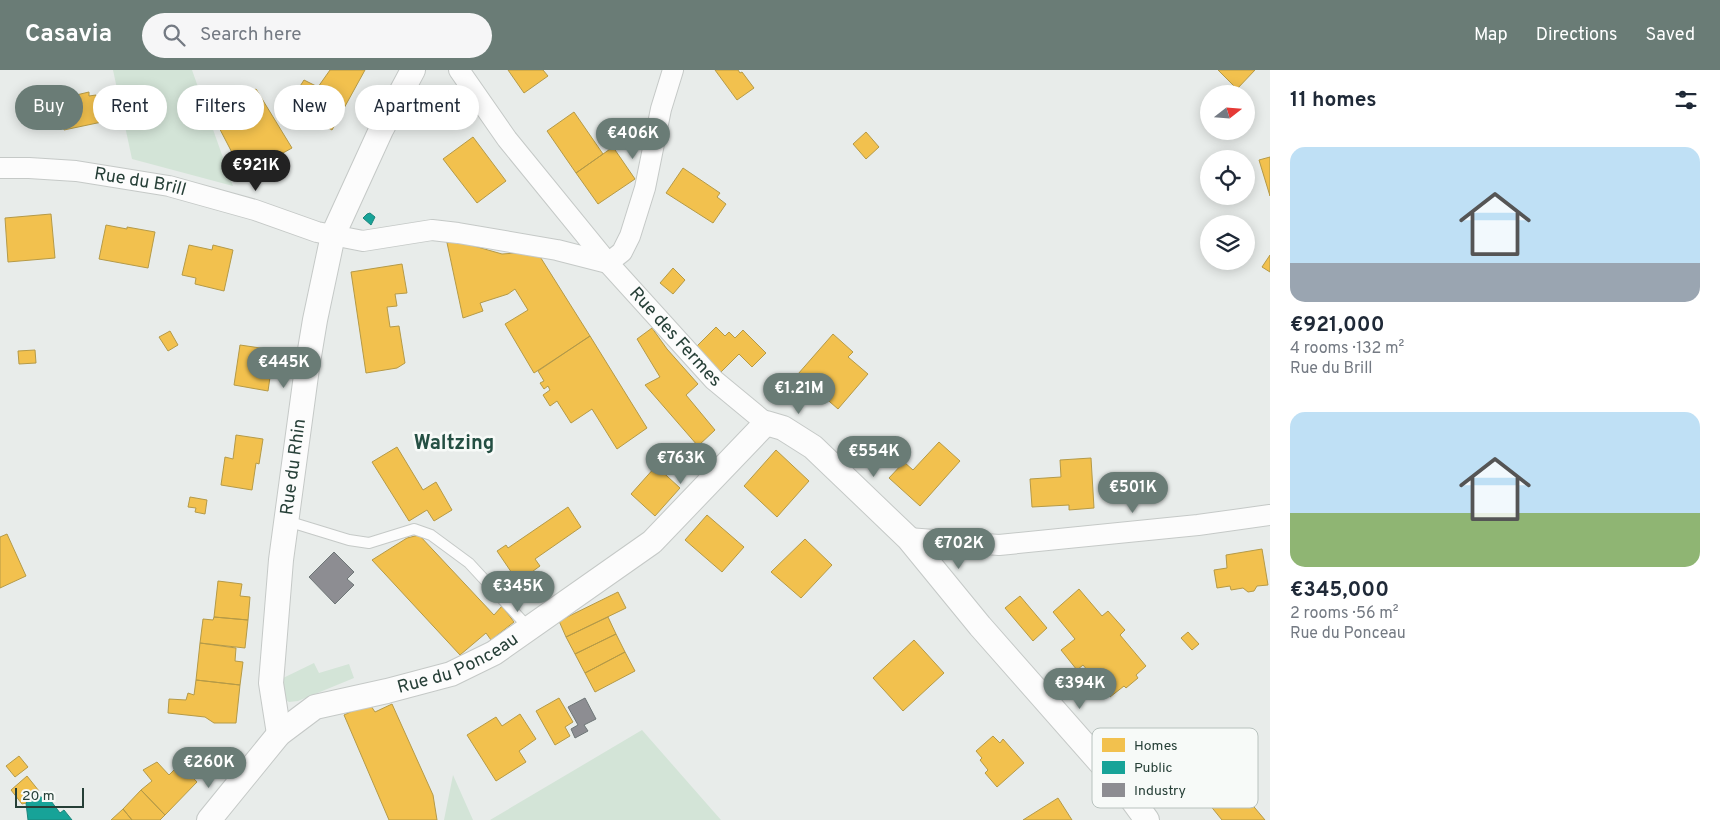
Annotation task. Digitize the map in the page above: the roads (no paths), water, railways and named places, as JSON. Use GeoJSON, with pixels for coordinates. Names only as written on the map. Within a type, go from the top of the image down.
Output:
{"type":"FeatureCollection","features":[{"type":"Feature","properties":{"kind":"street","name":"Rue du Rhin"},"geometry":{"type":"LineString","coordinates":[[278,734],[271,683],[281,560],[306,368],[333,234],[381,130],[413,70]]}},
{"type":"Feature","properties":{"kind":"street","name":"Rue des Fermes"},"geometry":{"type":"LineString","coordinates":[[459,70],[507,139],[608,263],[714,380],[766,423],[783,428],[813,447],[908,538],[980,626],[1092,753]]}},
{"type":"Feature","properties":{"kind":"street"},"geometry":{"type":"LineString","coordinates":[[333,234],[362,241],[432,230],[557,250],[608,263],[622,252],[630,236],[645,188],[661,109],[674,70]]}},
{"type":"Feature","properties":{"kind":"street","name":"Rue du Brill"},"geometry":{"type":"LineString","coordinates":[[0,168],[76,171],[169,186],[255,210],[317,232],[333,234]]}},
{"type":"Feature","properties":{"kind":"street","name":"Rue du Ponceau"},"geometry":{"type":"LineString","coordinates":[[209,820],[278,734],[316,707],[451,674],[494,654],[652,542],[766,423]]}},
{"type":"Feature","properties":{"kind":"street"},"geometry":{"type":"LineString","coordinates":[[908,538],[999,545],[1198,525],[1270,514]]}},
{"type":"Feature","properties":{"kind":"street","name":"Rue des Fermes"},"geometry":{"type":"LineString","coordinates":[[1138,808],[1146,820]]}},
{"type":"Feature","properties":{"kind":"lane"},"geometry":{"type":"LineString","coordinates":[[286,521],[369,544],[414,529],[431,535],[469,563],[530,628]]}},
{"type":"Feature","properties":{"kind":"district","name":"Waltzing"},"geometry":{"type":"Point","coordinates":[454,444]}}]}
